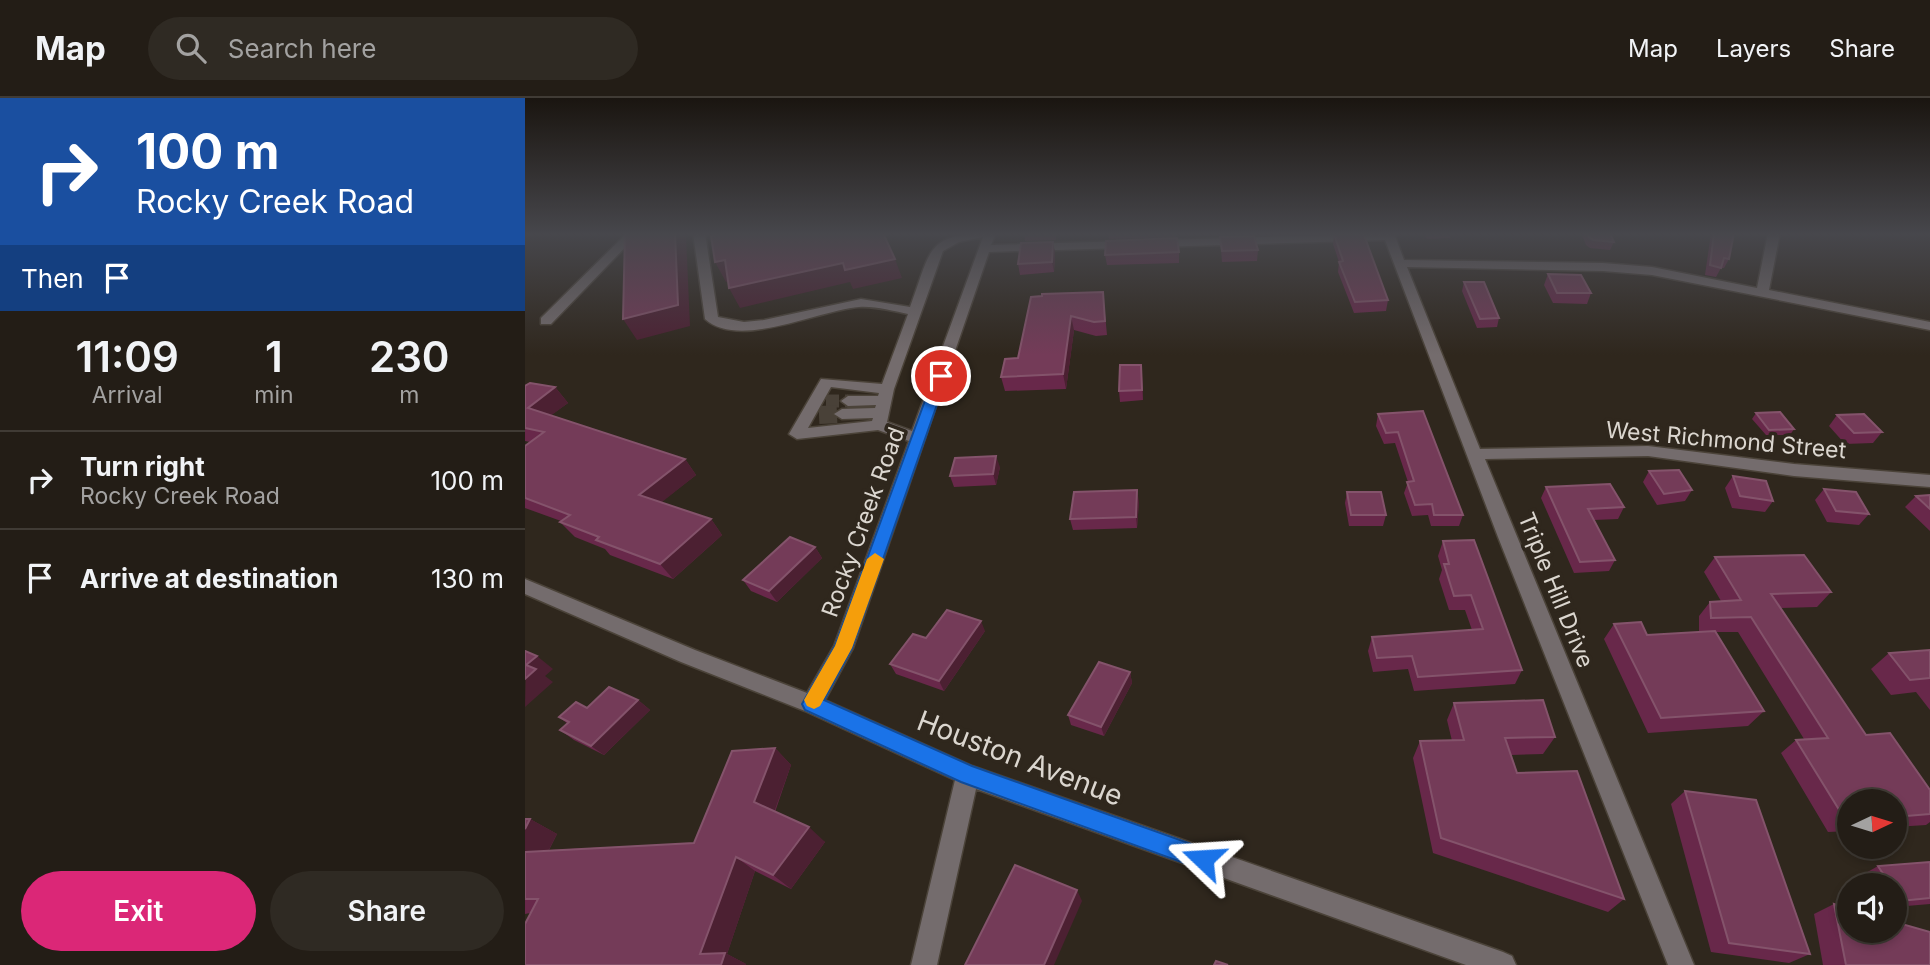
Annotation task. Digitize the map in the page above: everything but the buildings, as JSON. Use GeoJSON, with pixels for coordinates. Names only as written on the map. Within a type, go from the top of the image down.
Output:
{"type":"FeatureCollection","features":[{"type":"Feature","properties":{"kind":"street"},"geometry":{"type":"LineString","coordinates":[[547,321],[594,273]]}},
{"type":"Feature","properties":{"kind":"street"},"geometry":{"type":"LineString","coordinates":[[705,273],[712,319],[721,325],[757,324],[862,302],[915,312]]}},
{"type":"Feature","properties":{"kind":"street"},"geometry":{"type":"LineString","coordinates":[[883,407],[929,273]]}},
{"type":"Feature","properties":{"kind":"street","name":"Rocky Creek Road"},"geometry":{"type":"LineString","coordinates":[[812,704],[843,648],[977,273]]}},
{"type":"Feature","properties":{"kind":"street","name":"Triple Hill Drive"},"geometry":{"type":"LineString","coordinates":[[1404,273],[1681,965]]}},
{"type":"Feature","properties":{"kind":"street"},"geometry":{"type":"LineString","coordinates":[[1660,273],[1930,326]]}},
{"type":"Feature","properties":{"kind":"street"},"geometry":{"type":"LineString","coordinates":[[1763,292],[1765,273]]}},
{"type":"Feature","properties":{"kind":"street"},"geometry":{"type":"LineString","coordinates":[[883,407],[797,434],[817,408],[826,382],[883,407],[919,439]]}},
{"type":"Feature","properties":{"kind":"street"},"geometry":{"type":"LineString","coordinates":[[845,407],[883,407]]}},
{"type":"Feature","properties":{"kind":"street","name":"West Richmond Street"},"geometry":{"type":"LineString","coordinates":[[1475,454],[1648,451],[1794,470],[1930,481]]}},
{"type":"Feature","properties":{"kind":"street","name":"Houston Avenue"},"geometry":{"type":"LineString","coordinates":[[525,586],[688,656],[812,704],[968,775],[1503,965]]}},
{"type":"Feature","properties":{"kind":"street"},"geometry":{"type":"LineString","coordinates":[[923,965],[968,775]]}},
{"type":"Feature","properties":{"kind":"tunnel"},"geometry":{"type":"LineString","coordinates":[[826,401],[848,401]]}},
{"type":"Feature","properties":{"kind":"tunnel"},"geometry":{"type":"LineString","coordinates":[[819,415],[842,414]]}},
{"type":"Feature","properties":{"kind":"slow traffic"},"geometry":{"type":"LineString","coordinates":[[814,700],[843,648],[875,559]]}},
{"type":"Feature","properties":{"kind":"route"},"geometry":{"type":"LineString","coordinates":[[941,376],[843,648],[812,704],[968,775],[1203,859]]}}]}
